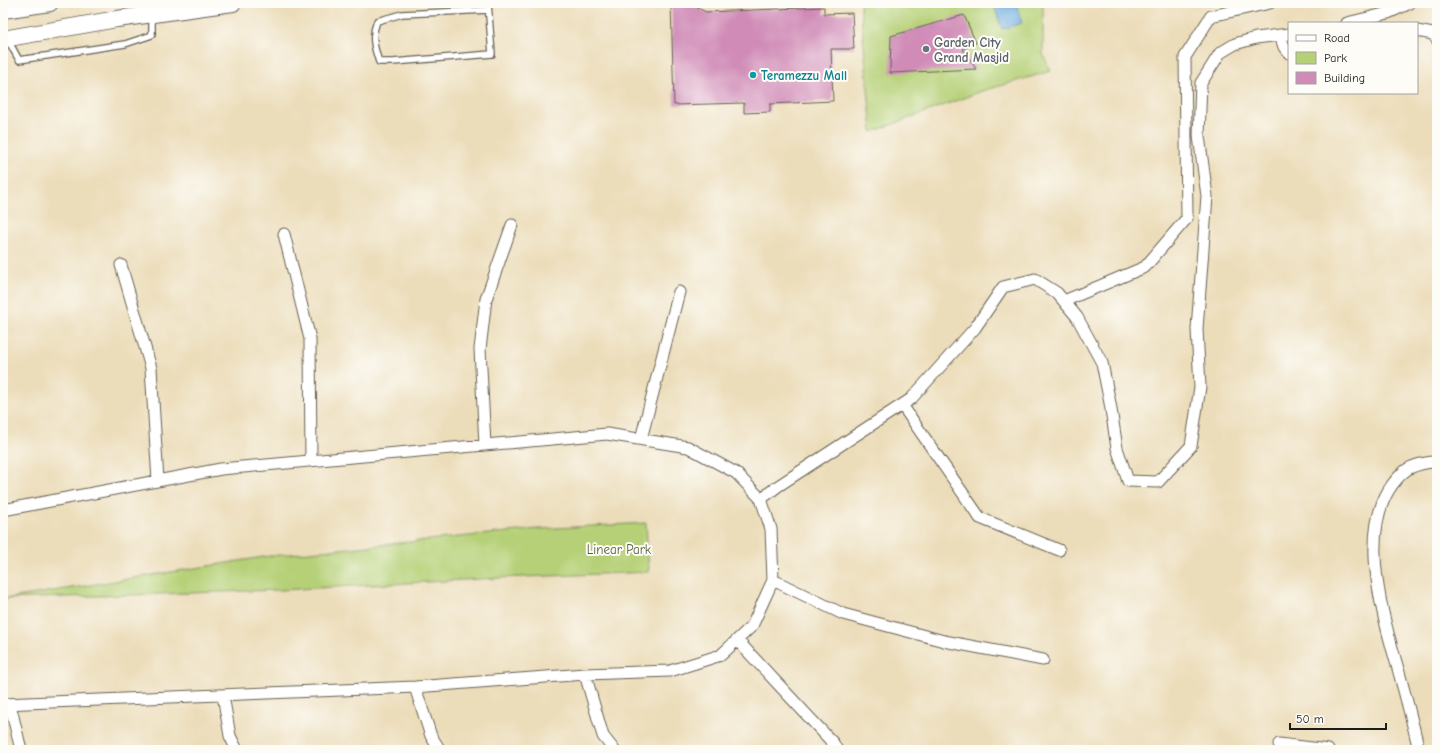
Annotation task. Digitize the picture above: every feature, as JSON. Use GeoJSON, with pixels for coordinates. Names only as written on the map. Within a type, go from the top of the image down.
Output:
{"type":"FeatureCollection","features":[{"type":"Feature","properties":{"kind":"street"},"geometry":{"type":"LineString","coordinates":[[3,10],[50,3]]}},
{"type":"Feature","properties":{"kind":"street"},"geometry":{"type":"LineString","coordinates":[[5,39],[152,14],[233,3]]}},
{"type":"Feature","properties":{"kind":"street"},"geometry":{"type":"LineString","coordinates":[[1064,301],[1145,267],[1186,218],[1185,57],[1211,16],[1270,3]]}},
{"type":"Feature","properties":{"kind":"street"},"geometry":{"type":"LineString","coordinates":[[1351,22],[1388,13],[1410,3]]}},
{"type":"Feature","properties":{"kind":"street"},"geometry":{"type":"LineString","coordinates":[[1418,31],[1433,34],[1437,40]]}},
{"type":"Feature","properties":{"kind":"street"},"geometry":{"type":"LineString","coordinates":[[761,499],[778,486],[911,399],[975,328],[1003,287],[1035,279],[1056,292],[1077,317],[1102,363],[1117,448],[1128,481],[1158,482],[1191,446],[1200,387],[1197,329],[1206,196],[1199,136],[1201,83],[1220,53],[1235,44],[1249,40],[1284,35],[1284,47],[1288,52]]}},
{"type":"Feature","properties":{"kind":"street"},"geometry":{"type":"LineString","coordinates":[[485,445],[480,349],[486,299],[512,225]]}},
{"type":"Feature","properties":{"kind":"street"},"geometry":{"type":"LineString","coordinates":[[284,234],[310,339],[311,460]]}},
{"type":"Feature","properties":{"kind":"street"},"geometry":{"type":"LineString","coordinates":[[121,265],[151,368],[158,481]]}},
{"type":"Feature","properties":{"kind":"street"},"geometry":{"type":"LineString","coordinates":[[641,439],[679,292]]}},
{"type":"Feature","properties":{"kind":"street"},"geometry":{"type":"LineString","coordinates":[[902,405],[980,518],[1059,550]]}},
{"type":"Feature","properties":{"kind":"street"},"geometry":{"type":"LineString","coordinates":[[3,510],[221,469],[607,434],[688,447],[736,473],[761,499],[771,529],[773,580],[752,626],[721,655],[670,671],[585,674],[415,687],[6,704],[21,750]]}},
{"type":"Feature","properties":{"kind":"street"},"geometry":{"type":"LineString","coordinates":[[1419,750],[1382,609],[1375,555],[1377,520],[1386,495],[1406,470],[1423,463],[1437,461]]}},
{"type":"Feature","properties":{"kind":"street"},"geometry":{"type":"LineString","coordinates":[[773,580],[844,614],[944,641],[1043,660]]}},
{"type":"Feature","properties":{"kind":"street"},"geometry":{"type":"LineString","coordinates":[[737,640],[833,743],[837,750]]}},
{"type":"Feature","properties":{"kind":"street"},"geometry":{"type":"LineString","coordinates":[[585,674],[603,736],[614,750]]}},
{"type":"Feature","properties":{"kind":"street"},"geometry":{"type":"LineString","coordinates":[[415,687],[431,736],[440,750]]}},
{"type":"Feature","properties":{"kind":"street"},"geometry":{"type":"LineString","coordinates":[[222,695],[230,736],[237,750]]}},
{"type":"Feature","properties":{"kind":"street"},"geometry":{"type":"LineString","coordinates":[[1279,744],[1328,750]]}},
{"type":"Feature","properties":{"kind":"lane"},"geometry":{"type":"LineString","coordinates":[[488,3],[492,54],[380,62],[374,45],[374,30],[377,21],[402,14],[488,10]]}},
{"type":"Feature","properties":{"kind":"lane"},"geometry":{"type":"LineString","coordinates":[[5,39],[19,60],[125,44],[152,35],[152,14]]}},
{"type":"Feature","properties":{"kind":"green space"},"geometry":{"type":"Polygon","coordinates":[[[860,3],[1043,3],[1043,54],[1051,71],[982,91],[872,132],[860,3]]]}},
{"type":"Feature","properties":{"kind":"green space","name":"Linear Park"},"geometry":{"type":"Polygon","coordinates":[[[646,523],[649,572],[499,578],[280,590],[4,599],[270,556],[538,529],[646,523]]]}},
{"type":"Feature","properties":{"kind":"water"},"geometry":{"type":"Polygon","coordinates":[[[1016,3],[1022,23],[1002,29],[995,9],[1016,3]]]}},
{"type":"Feature","properties":{"kind":"building","name":"Teramezzu Mall"},"geometry":{"type":"Polygon","coordinates":[[[671,3],[687,3],[706,12],[824,7],[824,14],[852,13],[854,49],[831,49],[833,101],[770,104],[770,112],[744,113],[744,103],[674,105],[671,3]]]}},
{"type":"Feature","properties":{"kind":"building","name":"Garden City Grand Masjid"},"geometry":{"type":"Polygon","coordinates":[[[964,15],[976,43],[963,49],[976,69],[890,73],[891,36],[964,15]]]}},
{"type":"Feature","properties":{"kind":"place","name":"Garden City Grand Masjid"},"geometry":{"type":"Point","coordinates":[926,49]}},
{"type":"Feature","properties":{"kind":"place","name":"Teramezzu Mall"},"geometry":{"type":"Point","coordinates":[753,75]}}]}
